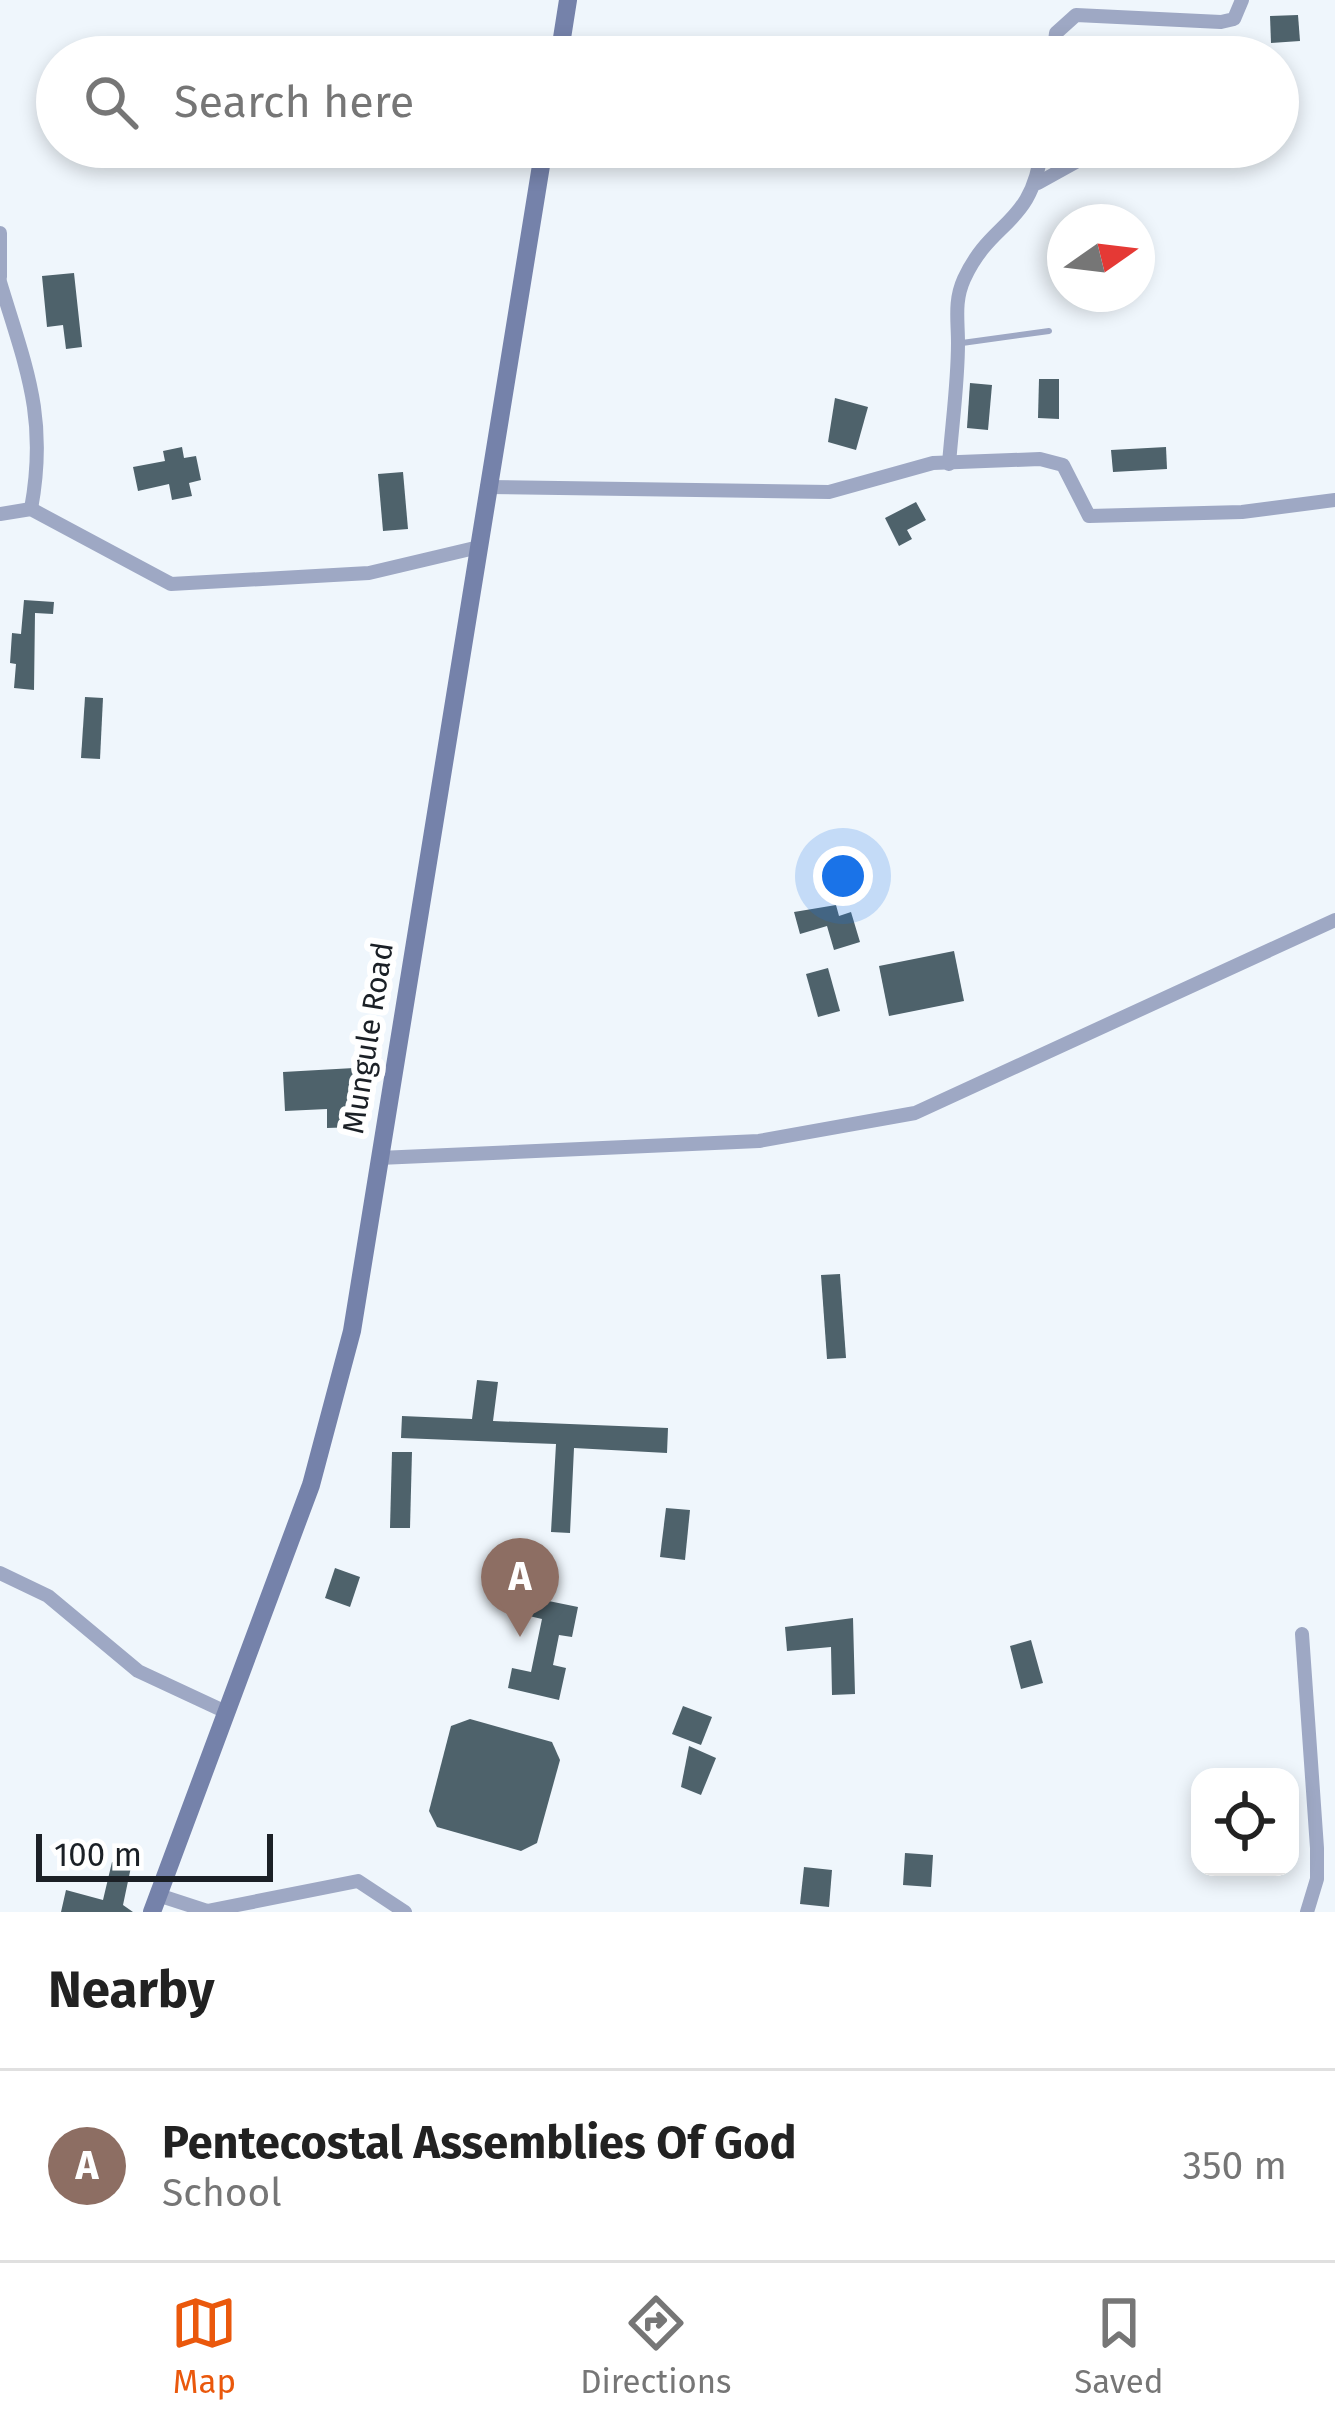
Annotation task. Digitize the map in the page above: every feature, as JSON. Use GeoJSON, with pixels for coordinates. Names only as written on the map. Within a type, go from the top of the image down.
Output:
{"type":"FeatureCollection","features":[{"type":"Feature","properties":{"kind":"street"},"geometry":{"type":"LineString","coordinates":[[562,36],[568,0]]}},
{"type":"Feature","properties":{"kind":"street"},"geometry":{"type":"LineString","coordinates":[[1056,36],[1076,15],[1234,20],[1242,0]]}},
{"type":"Feature","properties":{"kind":"street","name":"Mungule Road"},"geometry":{"type":"LineString","coordinates":[[155,1903],[334,1410],[541,168]]}},
{"type":"Feature","properties":{"kind":"street"},"geometry":{"type":"LineString","coordinates":[[1038,183],[1040,168]]}},
{"type":"Feature","properties":{"kind":"street"},"geometry":{"type":"LineString","coordinates":[[949,464],[958,344],[956,308],[963,281],[1038,183],[1065,168]]}},
{"type":"Feature","properties":{"kind":"street"},"geometry":{"type":"LineString","coordinates":[[0,232],[0,280],[38,406],[41,455],[31,509]]}},
{"type":"Feature","properties":{"kind":"street"},"geometry":{"type":"LineString","coordinates":[[488,487],[829,492],[933,464],[1053,460],[1070,474],[1082,510],[1099,517],[1258,511],[1335,500]]}},
{"type":"Feature","properties":{"kind":"street"},"geometry":{"type":"LineString","coordinates":[[0,514],[31,509],[171,584],[369,573],[479,547]]}},
{"type":"Feature","properties":{"kind":"street"},"geometry":{"type":"LineString","coordinates":[[379,1158],[759,1142],[915,1113],[1335,920]]}},
{"type":"Feature","properties":{"kind":"street"},"geometry":{"type":"LineString","coordinates":[[0,1573],[48,1596],[138,1671],[226,1712]]}},
{"type":"Feature","properties":{"kind":"street"},"geometry":{"type":"LineString","coordinates":[[1302,1634],[1316,1809],[1317,1879],[1306,1912]]}},
{"type":"Feature","properties":{"kind":"street"},"geometry":{"type":"LineString","coordinates":[[155,1903],[207,1911],[358,1882],[405,1912]]}},
{"type":"Feature","properties":{"kind":"lane"},"geometry":{"type":"LineString","coordinates":[[958,344],[1049,331]]}},
{"type":"Feature","properties":{"kind":"building"},"geometry":{"type":"Polygon","coordinates":[[[1298,15],[1300,41],[1299,36],[1271,36],[1270,16],[1298,15]]]}},
{"type":"Feature","properties":{"kind":"building"},"geometry":{"type":"Polygon","coordinates":[[[74,273],[82,347],[66,349],[63,325],[47,327],[42,276],[74,273]]]}},
{"type":"Feature","properties":{"kind":"building"},"geometry":{"type":"Polygon","coordinates":[[[1039,379],[1059,379],[1059,419],[1038,418],[1039,379]]]}},
{"type":"Feature","properties":{"kind":"building"},"geometry":{"type":"Polygon","coordinates":[[[970,383],[992,385],[988,430],[967,428],[970,383]]]}},
{"type":"Feature","properties":{"kind":"building"},"geometry":{"type":"Polygon","coordinates":[[[835,398],[868,407],[856,450],[828,442],[835,398]]]}},
{"type":"Feature","properties":{"kind":"building"},"geometry":{"type":"Polygon","coordinates":[[[182,447],[184,458],[196,456],[201,480],[189,483],[192,496],[172,500],[169,484],[138,491],[133,467],[165,461],[163,451],[182,447]]]}},
{"type":"Feature","properties":{"kind":"building"},"geometry":{"type":"Polygon","coordinates":[[[1166,447],[1167,469],[1113,472],[1111,450],[1166,447]]]}},
{"type":"Feature","properties":{"kind":"building"},"geometry":{"type":"Polygon","coordinates":[[[403,472],[408,529],[383,531],[378,474],[403,472]]]}},
{"type":"Feature","properties":{"kind":"building"},"geometry":{"type":"Polygon","coordinates":[[[916,502],[926,520],[907,530],[912,539],[899,546],[885,518],[916,502]]]}},
{"type":"Feature","properties":{"kind":"building"},"geometry":{"type":"Polygon","coordinates":[[[24,600],[54,602],[53,614],[35,613],[34,690],[14,688],[16,664],[10,663],[12,633],[21,634],[24,600]]]}},
{"type":"Feature","properties":{"kind":"building"},"geometry":{"type":"Polygon","coordinates":[[[85,697],[103,698],[100,759],[81,758],[85,697]]]}},
{"type":"Feature","properties":{"kind":"building"},"geometry":{"type":"Polygon","coordinates":[[[836,905],[839,916],[851,912],[860,942],[834,950],[827,926],[800,934],[794,912],[836,905]]]}},
{"type":"Feature","properties":{"kind":"building"},"geometry":{"type":"Polygon","coordinates":[[[954,951],[964,1001],[889,1016],[879,966],[954,951]]]}},
{"type":"Feature","properties":{"kind":"building"},"geometry":{"type":"Polygon","coordinates":[[[828,968],[840,1011],[818,1017],[806,974],[828,968]]]}},
{"type":"Feature","properties":{"kind":"building"},"geometry":{"type":"Polygon","coordinates":[[[354,1068],[356,1127],[327,1128],[327,1109],[285,1111],[283,1072],[354,1068]]]}},
{"type":"Feature","properties":{"kind":"building"},"geometry":{"type":"Polygon","coordinates":[[[840,1274],[846,1358],[827,1359],[821,1275],[840,1274]]]}},
{"type":"Feature","properties":{"kind":"building"},"geometry":{"type":"Polygon","coordinates":[[[477,1380],[498,1382],[493,1421],[668,1428],[667,1453],[574,1448],[570,1533],[551,1532],[556,1444],[401,1438],[402,1416],[472,1419],[477,1380]]]}},
{"type":"Feature","properties":{"kind":"building"},"geometry":{"type":"Polygon","coordinates":[[[392,1452],[412,1452],[410,1528],[390,1528],[392,1452]]]}},
{"type":"Feature","properties":{"kind":"building"},"geometry":{"type":"Polygon","coordinates":[[[666,1508],[690,1510],[685,1560],[660,1557],[666,1508]]]}},
{"type":"Feature","properties":{"kind":"building"},"geometry":{"type":"Polygon","coordinates":[[[335,1568],[360,1577],[350,1607],[325,1598],[335,1568]]]}},
{"type":"Feature","properties":{"kind":"building"},"geometry":{"type":"Polygon","coordinates":[[[529,1597],[578,1607],[572,1637],[559,1635],[553,1665],[566,1668],[559,1700],[508,1688],[512,1668],[531,1672],[542,1619],[525,1615],[529,1597]]]}},
{"type":"Feature","properties":{"kind":"building"},"geometry":{"type":"Polygon","coordinates":[[[853,1618],[855,1694],[832,1695],[831,1647],[787,1651],[785,1627],[853,1618]]]}},
{"type":"Feature","properties":{"kind":"building"},"geometry":{"type":"Polygon","coordinates":[[[1031,1640],[1043,1683],[1021,1689],[1010,1646],[1031,1640]]]}},
{"type":"Feature","properties":{"kind":"building"},"geometry":{"type":"Polygon","coordinates":[[[683,1706],[712,1717],[701,1745],[672,1734],[683,1706]]]}},
{"type":"Feature","properties":{"kind":"building"},"geometry":{"type":"Polygon","coordinates":[[[470,1719],[552,1742],[560,1760],[537,1843],[521,1851],[437,1827],[429,1811],[451,1726],[470,1719]]]}},
{"type":"Feature","properties":{"kind":"building"},"geometry":{"type":"Polygon","coordinates":[[[689,1746],[716,1758],[701,1795],[681,1787],[689,1746]]]}},
{"type":"Feature","properties":{"kind":"building"},"geometry":{"type":"Polygon","coordinates":[[[905,1853],[933,1855],[931,1887],[903,1885],[905,1853]]]}},
{"type":"Feature","properties":{"kind":"building"},"geometry":{"type":"Polygon","coordinates":[[[112,1862],[131,1867],[123,1905],[133,1912],[61,1912],[66,1890],[103,1900],[112,1862]]]}},
{"type":"Feature","properties":{"kind":"building"},"geometry":{"type":"Polygon","coordinates":[[[804,1867],[832,1870],[829,1907],[800,1904],[804,1867]]]}},
{"type":"Feature","properties":{"kind":"place","name":"Pentecostal Assemblies Of God"},"geometry":{"type":"Point","coordinates":[520,1637]}}]}
